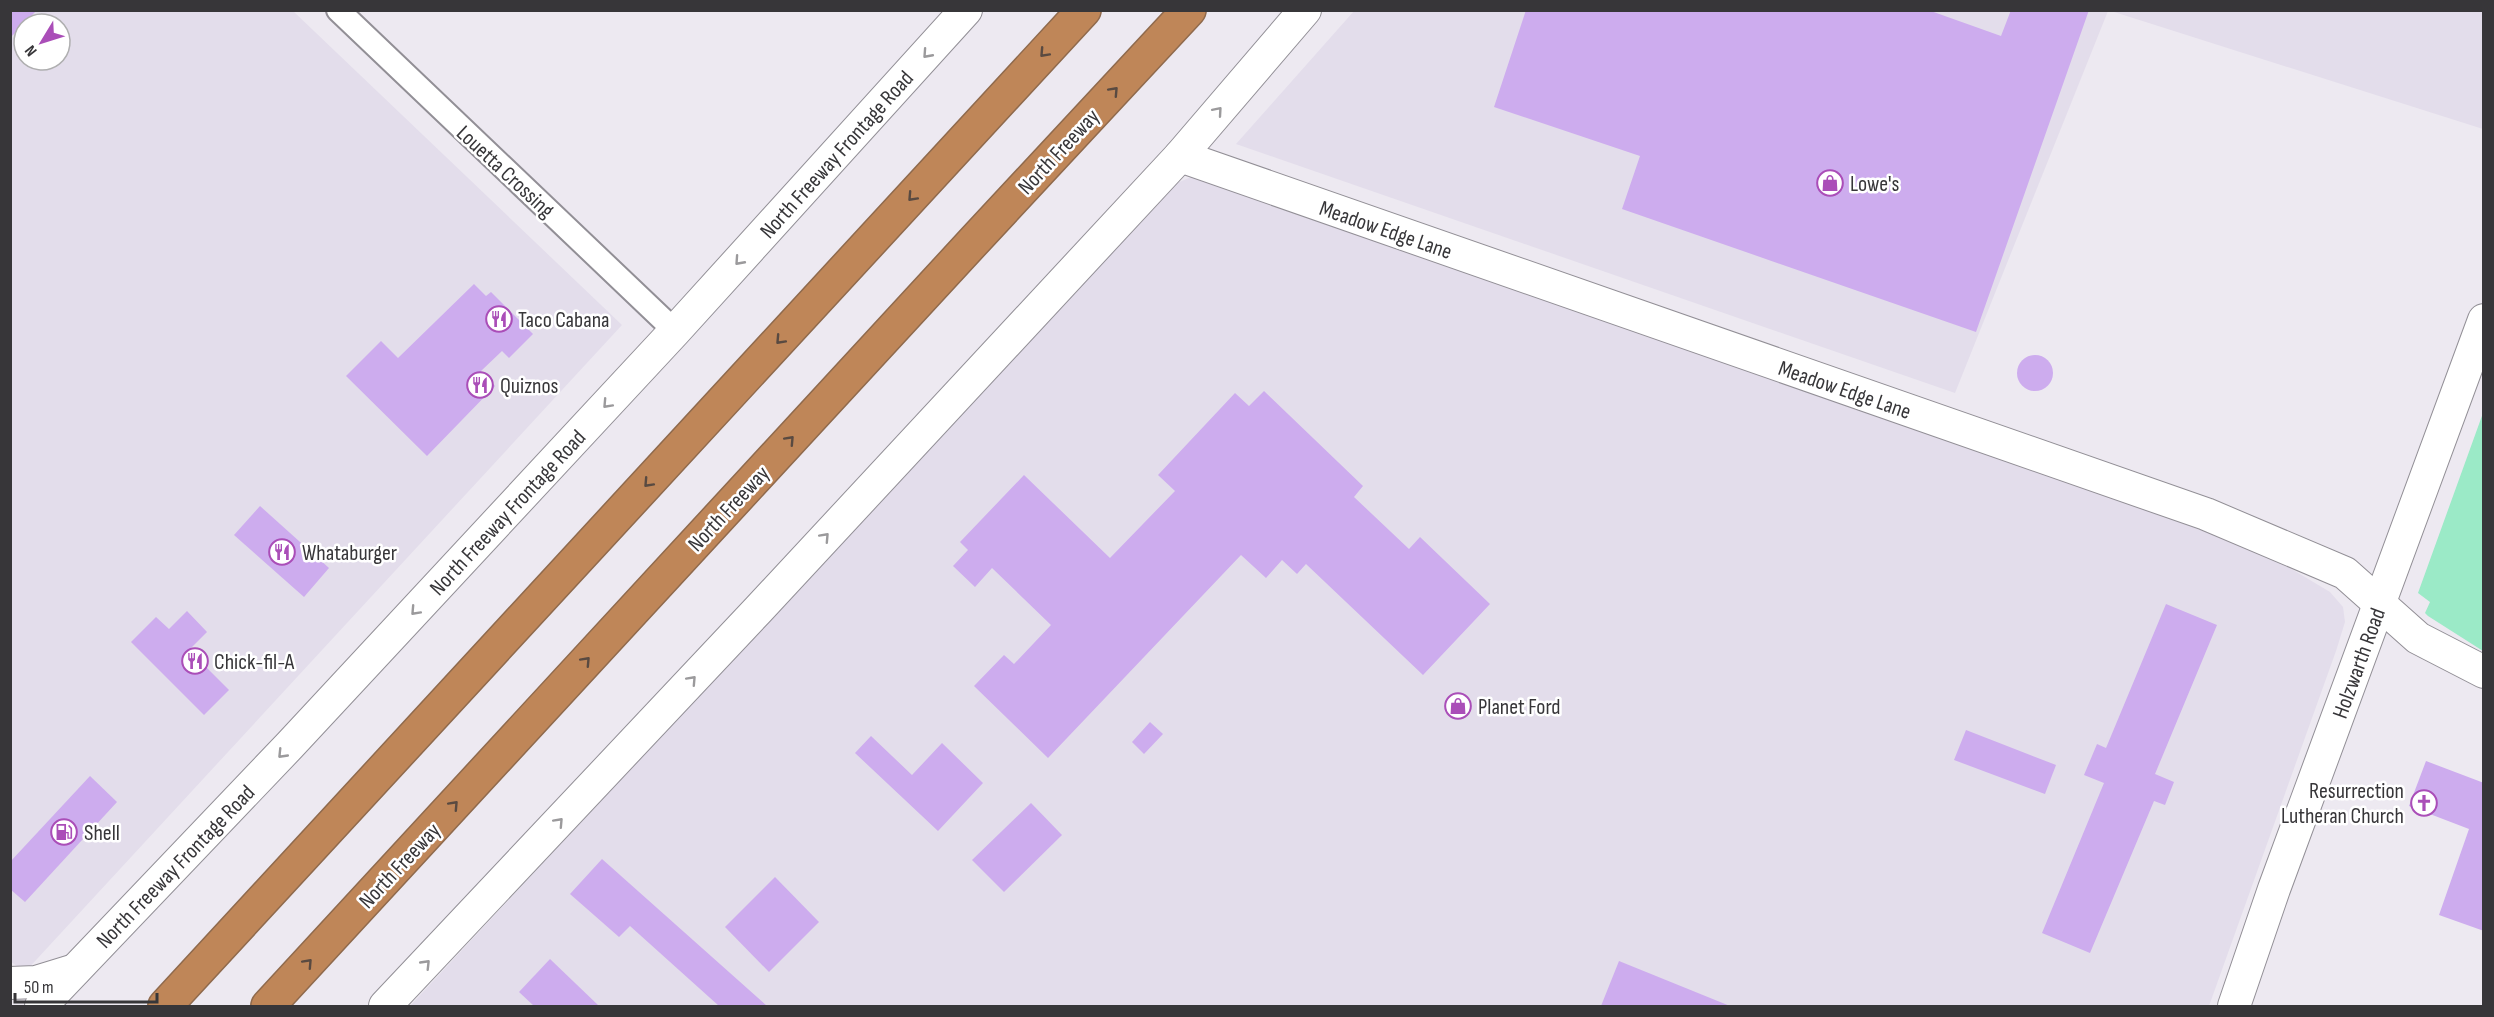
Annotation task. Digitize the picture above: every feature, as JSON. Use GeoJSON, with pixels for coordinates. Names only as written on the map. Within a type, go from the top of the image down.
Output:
{"type":"FeatureCollection","features":[{"type":"Feature","properties":{"kind":"highway"},"geometry":{"type":"LineString","coordinates":[[165,1006],[1084,10]]}},
{"type":"Feature","properties":{"kind":"highway","name":"North Freeway"},"geometry":{"type":"LineString","coordinates":[[268,1006],[957,258],[1190,10]]}},
{"type":"Feature","properties":{"kind":"main road","name":"North Freeway Frontage Road"},"geometry":{"type":"LineString","coordinates":[[41,1006],[290,745],[675,331],[966,10]]}},
{"type":"Feature","properties":{"kind":"main road"},"geometry":{"type":"LineString","coordinates":[[385,1006],[758,610],[1180,156],[1305,10]]}},
{"type":"Feature","properties":{"kind":"main road","name":"Meadow Edge Lane"},"geometry":{"type":"LineString","coordinates":[[1180,156],[2206,514],[2345,573],[2418,638],[2484,672]]}},
{"type":"Feature","properties":{"kind":"main road","name":"Holzwarth Road"},"geometry":{"type":"LineString","coordinates":[[2234,1006],[2272,896],[2484,320]]}},
{"type":"Feature","properties":{"kind":"main road"},"geometry":{"type":"LineString","coordinates":[[10,983],[36,982],[75,970]]}},
{"type":"Feature","properties":{"kind":"street","name":"Louetta Crossing"},"geometry":{"type":"LineString","coordinates":[[338,10],[675,331]]}},
{"type":"Feature","properties":{"kind":"shaded area"},"geometry":{"type":"Polygon","coordinates":[[[10,11],[293,11],[622,325],[25,972],[10,961],[10,11]]]}},
{"type":"Feature","properties":{"kind":"shaded area"},"geometry":{"type":"Polygon","coordinates":[[[1354,11],[2108,11],[1955,393],[1236,144],[1354,11]]]}},
{"type":"Feature","properties":{"kind":"shaded area"},"geometry":{"type":"Polygon","coordinates":[[[2111,11],[2483,11],[2483,129],[2111,11]]]}},
{"type":"Feature","properties":{"kind":"shaded area"},"geometry":{"type":"Polygon","coordinates":[[[1204,176],[2233,534],[2330,592],[2343,607],[2345,622],[2209,1006],[410,1006],[1158,202],[1177,183],[1191,177],[1204,176]]]}},
{"type":"Feature","properties":{"kind":"green space"},"geometry":{"type":"Polygon","coordinates":[[[2483,413],[2483,651],[2428,616],[2425,613],[2430,602],[2418,593],[2483,413]]]}},
{"type":"Feature","properties":{"kind":"building"},"geometry":{"type":"Polygon","coordinates":[[[10,10],[37,10],[35,12],[12,12],[12,36],[10,38],[10,10]]]}},
{"type":"Feature","properties":{"kind":"building","name":"Lowe's"},"geometry":{"type":"Polygon","coordinates":[[[1526,10],[1928,10],[2001,36],[2011,10],[2089,10],[1976,332],[1622,209],[1640,156],[1494,107],[1526,10]]]}},
{"type":"Feature","properties":{"kind":"building"},"geometry":{"type":"Polygon","coordinates":[[[474,284],[486,296],[491,292],[533,334],[509,358],[502,351],[481,371],[495,386],[427,456],[346,376],[381,341],[398,358],[474,284]]]}},
{"type":"Feature","properties":{"kind":"building"},"geometry":{"type":"Polygon","coordinates":[[[2035,355],[2047,361],[2053,373],[2047,385],[2035,391],[2023,385],[2017,373],[2023,361],[2035,355]]]}},
{"type":"Feature","properties":{"kind":"building"},"geometry":{"type":"Polygon","coordinates":[[[1264,391],[1363,486],[1354,497],[1409,549],[1420,537],[1490,604],[1423,675],[1306,564],[1297,574],[1282,560],[1266,578],[1241,555],[1048,758],[974,686],[1004,655],[1014,664],[1051,625],[992,568],[975,587],[953,566],[968,550],[960,542],[1024,475],[1110,558],[1175,491],[1158,475],[1235,393],[1249,406],[1264,391]]]}},
{"type":"Feature","properties":{"kind":"building","name":"Whataburger"},"geometry":{"type":"Polygon","coordinates":[[[260,506],[329,568],[304,597],[234,535],[260,506]]]}},
{"type":"Feature","properties":{"kind":"building"},"geometry":{"type":"Polygon","coordinates":[[[2166,604],[2217,625],[2155,774],[2174,782],[2165,805],[2154,801],[2090,953],[2042,933],[2104,783],[2084,775],[2097,744],[2106,748],[2166,604]]]}},
{"type":"Feature","properties":{"kind":"building"},"geometry":{"type":"Polygon","coordinates":[[[187,611],[207,632],[189,650],[229,690],[204,715],[131,642],[156,617],[169,629],[187,611]]]}},
{"type":"Feature","properties":{"kind":"building"},"geometry":{"type":"Polygon","coordinates":[[[1150,722],[1163,734],[1144,754],[1132,742],[1150,722]]]}},
{"type":"Feature","properties":{"kind":"building"},"geometry":{"type":"Polygon","coordinates":[[[1966,730],[2056,765],[2045,794],[1954,760],[1966,730]]]}},
{"type":"Feature","properties":{"kind":"building"},"geometry":{"type":"Polygon","coordinates":[[[871,736],[912,775],[942,743],[983,783],[938,831],[855,753],[871,736]]]}},
{"type":"Feature","properties":{"kind":"building","name":"Resurrection Lutheran Church"},"geometry":{"type":"Polygon","coordinates":[[[2426,761],[2484,783],[2484,931],[2439,915],[2469,829],[2409,806],[2426,761]]]}},
{"type":"Feature","properties":{"kind":"building","name":"Shell"},"geometry":{"type":"Polygon","coordinates":[[[90,776],[117,802],[25,902],[10,889],[10,862],[90,776]]]}},
{"type":"Feature","properties":{"kind":"building"},"geometry":{"type":"Polygon","coordinates":[[[1031,803],[1062,835],[1004,892],[972,860],[1031,803]]]}},
{"type":"Feature","properties":{"kind":"building"},"geometry":{"type":"Polygon","coordinates":[[[602,859],[767,1006],[719,1006],[630,926],[619,937],[570,894],[602,859]]]}},
{"type":"Feature","properties":{"kind":"building"},"geometry":{"type":"Polygon","coordinates":[[[775,877],[819,922],[769,972],[725,927],[775,877]]]}},
{"type":"Feature","properties":{"kind":"building"},"geometry":{"type":"Polygon","coordinates":[[[550,959],[599,1006],[534,1006],[519,992],[550,959]]]}},
{"type":"Feature","properties":{"kind":"building"},"geometry":{"type":"Polygon","coordinates":[[[1619,961],[1730,1006],[1601,1006],[1619,961]]]}},
{"type":"Feature","properties":{"kind":"place","name":"Lowe's"},"geometry":{"type":"Point","coordinates":[1830,183]}},
{"type":"Feature","properties":{"kind":"place","name":"Taco Cabana"},"geometry":{"type":"Point","coordinates":[499,319]}},
{"type":"Feature","properties":{"kind":"place","name":"Quiznos"},"geometry":{"type":"Point","coordinates":[480,385]}},
{"type":"Feature","properties":{"kind":"place","name":"Whataburger"},"geometry":{"type":"Point","coordinates":[282,552]}},
{"type":"Feature","properties":{"kind":"place","name":"Chick-fil-A"},"geometry":{"type":"Point","coordinates":[195,661]}},
{"type":"Feature","properties":{"kind":"place","name":"Planet Ford"},"geometry":{"type":"Point","coordinates":[1458,706]}},
{"type":"Feature","properties":{"kind":"place","name":"Resurrection Lutheran Church"},"geometry":{"type":"Point","coordinates":[2424,803]}},
{"type":"Feature","properties":{"kind":"place","name":"Shell"},"geometry":{"type":"Point","coordinates":[64,832]}}]}
